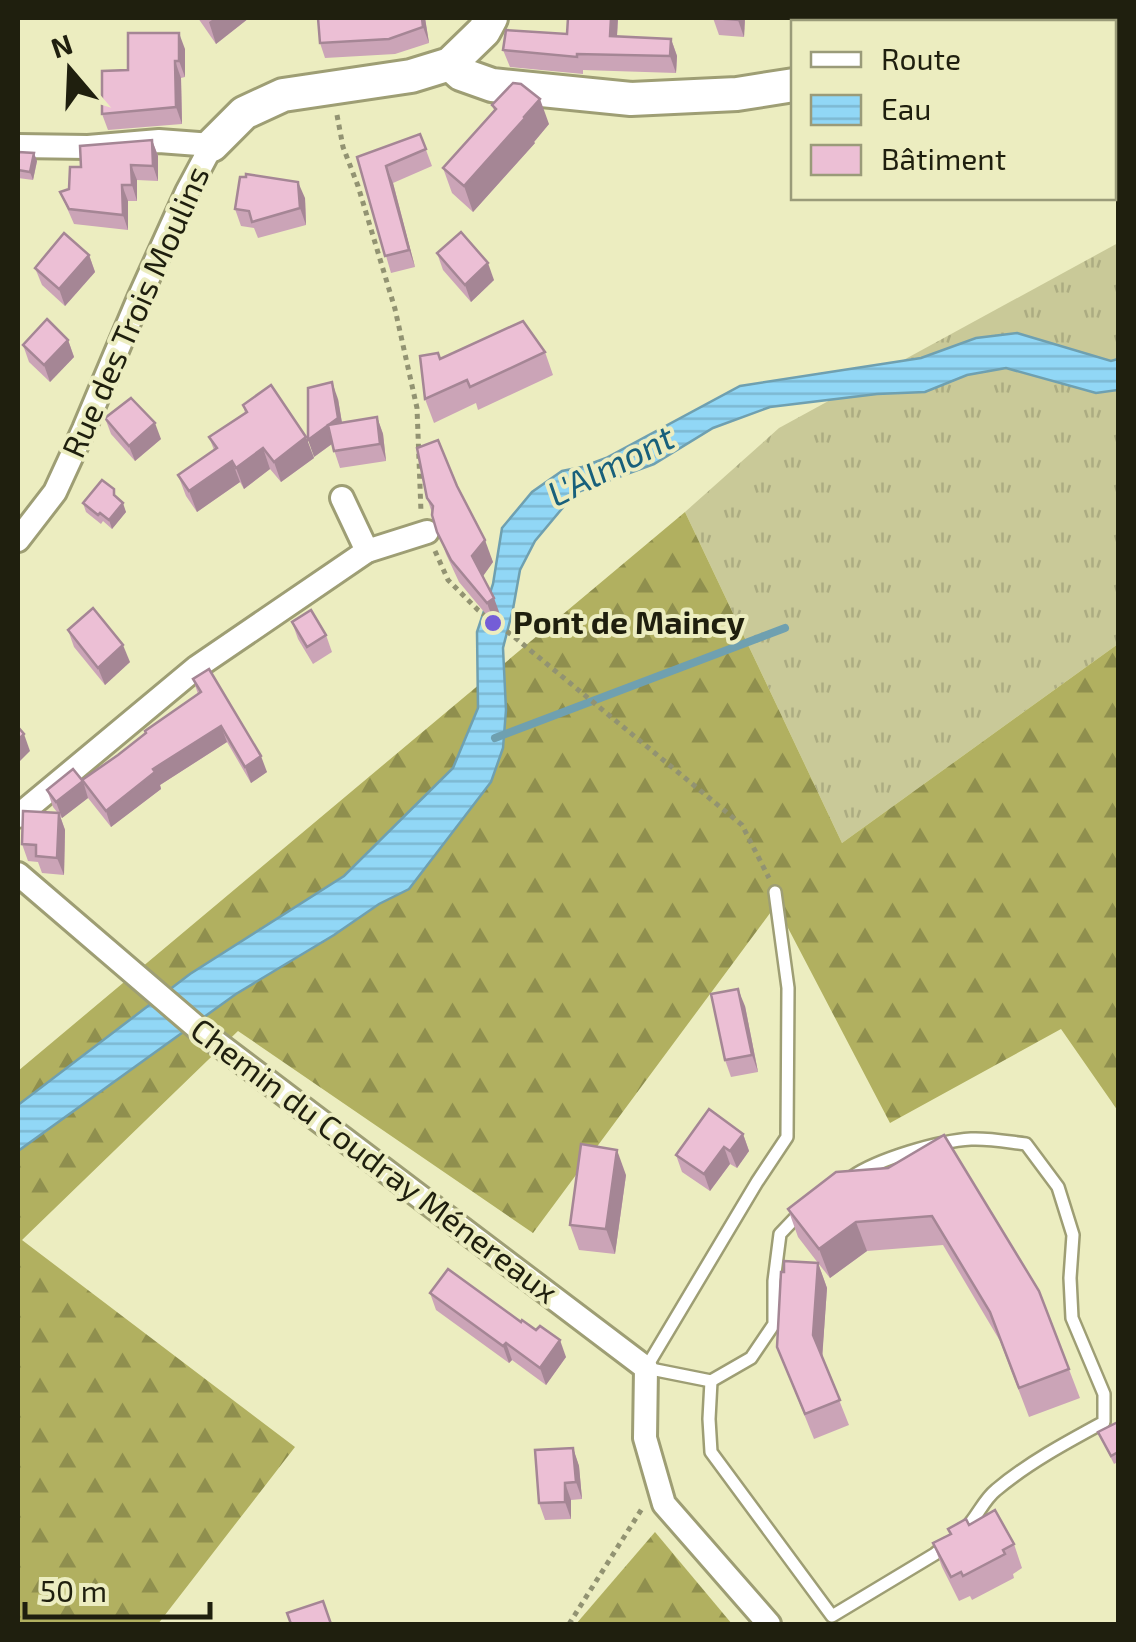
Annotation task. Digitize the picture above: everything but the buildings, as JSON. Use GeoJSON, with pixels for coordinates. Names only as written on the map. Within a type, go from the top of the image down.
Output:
{"type":"FeatureCollection","features":[{"type":"Feature","properties":{"kind":"street"},"geometry":{"type":"LineString","coordinates":[[212,144],[244,113],[282,95],[411,76],[450,64],[484,31],[491,18]]}},
{"type":"Feature","properties":{"kind":"street"},"geometry":{"type":"LineString","coordinates":[[450,64],[461,74],[492,84],[631,99],[737,94],[791,85]]}},
{"type":"Feature","properties":{"kind":"street","name":"Rue des Trois Moulins"},"geometry":{"type":"LineString","coordinates":[[18,146],[88,148],[158,141],[212,144],[179,209],[55,492],[18,540]]}},
{"type":"Feature","properties":{"kind":"street"},"geometry":{"type":"LineString","coordinates":[[342,498],[366,550]]}},
{"type":"Feature","properties":{"kind":"street"},"geometry":{"type":"LineString","coordinates":[[18,816],[197,667],[366,550],[427,532]]}},
{"type":"Feature","properties":{"kind":"street","name":"Chemin du Coudray Ménereaux"},"geometry":{"type":"LineString","coordinates":[[18,874],[201,1030],[646,1368]]}},
{"type":"Feature","properties":{"kind":"street"},"geometry":{"type":"LineString","coordinates":[[646,1368],[645,1438],[664,1504],[769,1624]]}},
{"type":"Feature","properties":{"kind":"lane"},"geometry":{"type":"LineString","coordinates":[[774,892],[788,988],[786,1137],[646,1368],[711,1381],[751,1358],[774,1324],[780,1234],[812,1204]]}},
{"type":"Feature","properties":{"kind":"lane"},"geometry":{"type":"LineString","coordinates":[[711,1381],[711,1452],[832,1616],[935,1554],[972,1524],[992,1492],[1104,1422],[1104,1394],[1072,1318],[1073,1235],[1058,1187],[1026,1144],[972,1139],[914,1151],[866,1167],[839,1186]]}},
{"type":"Feature","properties":{"kind":"path"},"geometry":{"type":"LineString","coordinates":[[332,87],[343,147],[395,308],[417,408],[420,510],[448,580],[478,610],[742,825],[774,892]]}},
{"type":"Feature","properties":{"kind":"path"},"geometry":{"type":"LineString","coordinates":[[569,1624],[658,1483]]}},
{"type":"Feature","properties":{"kind":"green space"},"geometry":{"type":"Polygon","coordinates":[[[1118,243],[1118,644],[842,843],[685,512],[779,428],[1118,243]]]}},
{"type":"Feature","properties":{"kind":"green space"},"geometry":{"type":"Polygon","coordinates":[[[685,512],[842,843],[1118,644],[1118,1111],[1061,1029],[890,1123],[776,905],[533,1233],[238,1031],[22,1240],[295,1447],[158,1624],[18,1624],[18,1071],[685,512]]]}},
{"type":"Feature","properties":{"kind":"green space"},"geometry":{"type":"Polygon","coordinates":[[[655,1532],[732,1624],[576,1624],[655,1532]]]}},
{"type":"Feature","properties":{"kind":"water","name":"L'Almont"},"geometry":{"type":"Polygon","coordinates":[[[1017,333],[1111,361],[1118,359],[1118,390],[1096,393],[1006,368],[967,375],[925,392],[770,407],[713,428],[654,464],[575,493],[535,541],[520,570],[503,648],[503,748],[491,782],[409,889],[236,994],[18,1151],[18,1105],[190,974],[344,876],[453,768],[478,708],[477,632],[493,584],[502,528],[532,492],[562,471],[606,458],[740,386],[921,358],[976,338],[1017,333]]]}},
{"type":"Feature","properties":{"kind":"waterway"},"geometry":{"type":"LineString","coordinates":[[495,738],[785,628]]}},
{"type":"Feature","properties":{"kind":"place","name":"Pont de Maincy"},"geometry":{"type":"Point","coordinates":[493,623]}}]}
